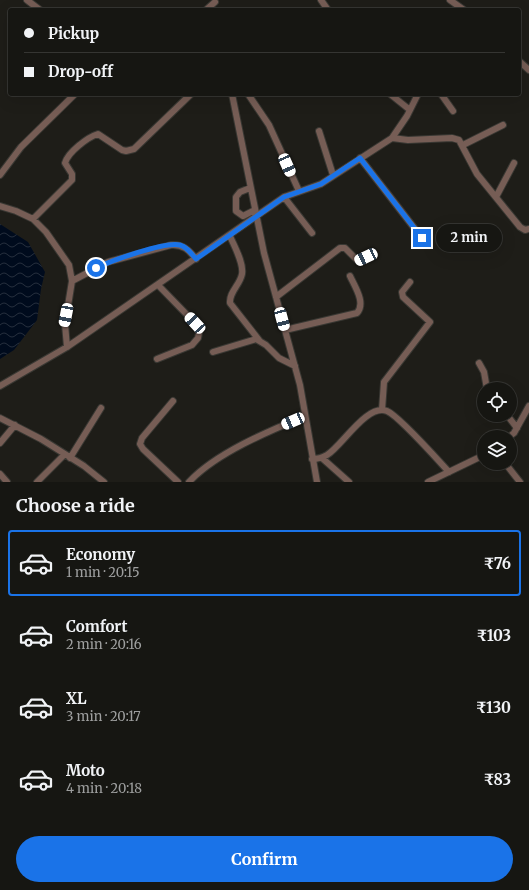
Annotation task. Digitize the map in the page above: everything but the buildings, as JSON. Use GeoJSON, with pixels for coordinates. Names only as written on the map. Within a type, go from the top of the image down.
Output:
{"type":"FeatureCollection","features":[{"type":"Feature","properties":{"kind":"street"},"geometry":{"type":"LineString","coordinates":[[27,0],[37,8]]}},
{"type":"Feature","properties":{"kind":"street"},"geometry":{"type":"LineString","coordinates":[[450,0],[461,8]]}},
{"type":"Feature","properties":{"kind":"street"},"geometry":{"type":"LineString","coordinates":[[521,63],[529,70]]}},
{"type":"Feature","properties":{"kind":"street"},"geometry":{"type":"LineString","coordinates":[[0,175],[21,147],[73,96]]}},
{"type":"Feature","properties":{"kind":"street"},"geometry":{"type":"LineString","coordinates":[[33,219],[72,180],[72,174],[65,163],[67,158],[74,151],[98,134],[122,150],[126,151],[134,149],[189,96]]}},
{"type":"Feature","properties":{"kind":"street"},"geometry":{"type":"LineString","coordinates":[[232,96],[255,210],[276,297],[300,385],[317,482]]}},
{"type":"Feature","properties":{"kind":"street"},"geometry":{"type":"LineString","coordinates":[[249,96],[269,125],[299,191]]}},
{"type":"Feature","properties":{"kind":"street"},"geometry":{"type":"LineString","coordinates":[[392,96],[410,110]]}},
{"type":"Feature","properties":{"kind":"street"},"geometry":{"type":"LineString","coordinates":[[0,386],[67,347],[230,236],[284,197],[312,188],[392,138],[417,96]]}},
{"type":"Feature","properties":{"kind":"street"},"geometry":{"type":"LineString","coordinates":[[442,96],[453,111]]}},
{"type":"Feature","properties":{"kind":"street"},"geometry":{"type":"LineString","coordinates":[[462,145],[503,125]]}},
{"type":"Feature","properties":{"kind":"street"},"geometry":{"type":"LineString","coordinates":[[319,131],[333,176]]}},
{"type":"Feature","properties":{"kind":"street"},"geometry":{"type":"LineString","coordinates":[[392,138],[408,140],[452,138],[459,140],[477,174],[520,227],[525,230],[529,229]]}},
{"type":"Feature","properties":{"kind":"street"},"geometry":{"type":"LineString","coordinates":[[360,158],[422,238]]}},
{"type":"Feature","properties":{"kind":"street"},"geometry":{"type":"LineString","coordinates":[[496,197],[514,163]]}},
{"type":"Feature","properties":{"kind":"street"},"geometry":{"type":"LineString","coordinates":[[250,188],[240,192],[236,197],[236,211],[242,216],[255,210]]}},
{"type":"Feature","properties":{"kind":"street"},"geometry":{"type":"LineString","coordinates":[[284,197],[312,233]]}},
{"type":"Feature","properties":{"kind":"street"},"geometry":{"type":"LineString","coordinates":[[0,206],[16,210],[33,219],[46,232],[69,265],[72,281],[65,324],[67,347]]}},
{"type":"Feature","properties":{"kind":"street"},"geometry":{"type":"LineString","coordinates":[[230,236],[240,262],[242,274],[230,297],[230,303],[259,340],[279,358],[295,366]]}},
{"type":"Feature","properties":{"kind":"street"},"geometry":{"type":"LineString","coordinates":[[72,281],[108,262],[171,245],[185,247],[196,259]]}},
{"type":"Feature","properties":{"kind":"street"},"geometry":{"type":"LineString","coordinates":[[276,297],[340,248],[344,248],[357,260],[374,253]]}},
{"type":"Feature","properties":{"kind":"street"},"geometry":{"type":"LineString","coordinates":[[286,330],[357,313],[360,310],[361,301],[350,276]]}},
{"type":"Feature","properties":{"kind":"street"},"geometry":{"type":"LineString","coordinates":[[382,410],[384,382],[430,322],[402,297],[402,292],[410,282]]}},
{"type":"Feature","properties":{"kind":"street"},"geometry":{"type":"LineString","coordinates":[[157,359],[192,345],[198,338],[199,333],[195,323],[158,285]]}},
{"type":"Feature","properties":{"kind":"street"},"geometry":{"type":"LineString","coordinates":[[214,352],[251,339],[259,340]]}},
{"type":"Feature","properties":{"kind":"street"},"geometry":{"type":"LineString","coordinates":[[479,363],[484,372],[486,382]]}},
{"type":"Feature","properties":{"kind":"street"},"geometry":{"type":"LineString","coordinates":[[173,401],[142,438],[140,444],[142,449],[178,482]]}},
{"type":"Feature","properties":{"kind":"street"},"geometry":{"type":"LineString","coordinates":[[512,422],[517,428],[529,406]]}},
{"type":"Feature","properties":{"kind":"street"},"geometry":{"type":"LineString","coordinates":[[70,458],[101,408]]}},
{"type":"Feature","properties":{"kind":"street"},"geometry":{"type":"LineString","coordinates":[[312,459],[322,458],[330,454],[364,419],[373,412],[382,410],[388,412],[398,420],[449,472]]}},
{"type":"Feature","properties":{"kind":"street"},"geometry":{"type":"LineString","coordinates":[[189,482],[216,460],[268,431],[305,416]]}},
{"type":"Feature","properties":{"kind":"street"},"geometry":{"type":"LineString","coordinates":[[0,418],[15,425],[89,469],[104,482]]}},
{"type":"Feature","properties":{"kind":"street"},"geometry":{"type":"LineString","coordinates":[[0,443],[15,425]]}},
{"type":"Feature","properties":{"kind":"street"},"geometry":{"type":"LineString","coordinates":[[37,482],[64,454]]}},
{"type":"Feature","properties":{"kind":"street"},"geometry":{"type":"LineString","coordinates":[[322,458],[349,482]]}},
{"type":"Feature","properties":{"kind":"street"},"geometry":{"type":"LineString","coordinates":[[428,482],[477,458]]}},
{"type":"Feature","properties":{"kind":"street"},"geometry":{"type":"LineString","coordinates":[[511,470],[520,482]]}},
{"type":"Feature","properties":{"kind":"street"},"geometry":{"type":"LineString","coordinates":[[0,474],[7,482]]}},
{"type":"Feature","properties":{"kind":"water"},"geometry":{"type":"Polygon","coordinates":[[[0,224],[28,242],[45,272],[37,320],[14,350],[0,359],[0,224]]]}},
{"type":"Feature","properties":{"kind":"route"},"geometry":{"type":"LineString","coordinates":[[96,268],[108,262],[147,250],[171,245],[180,245],[185,247],[196,259],[284,197],[321,184],[360,158],[422,238]]}}]}
